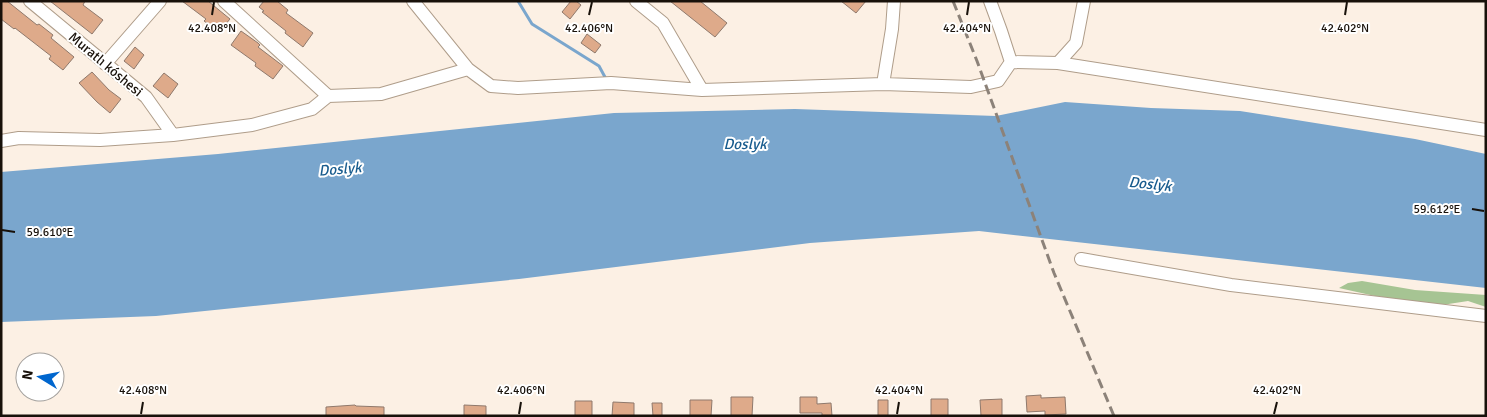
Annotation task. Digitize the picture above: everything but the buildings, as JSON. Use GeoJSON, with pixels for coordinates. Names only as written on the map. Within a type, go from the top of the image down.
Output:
{"type":"FeatureCollection","features":[{"type":"Feature","properties":{"kind":"street","name":"Muratlı kóshesi"},"geometry":{"type":"LineString","coordinates":[[30,1],[146,97],[173,135]]}},
{"type":"Feature","properties":{"kind":"street"},"geometry":{"type":"LineString","coordinates":[[105,64],[160,1]]}},
{"type":"Feature","properties":{"kind":"street"},"geometry":{"type":"LineString","coordinates":[[224,1],[328,96]]}},
{"type":"Feature","properties":{"kind":"street"},"geometry":{"type":"LineString","coordinates":[[413,1],[468,70],[491,86],[518,88],[611,84],[702,90],[883,84],[970,87],[998,81],[1011,62]]}},
{"type":"Feature","properties":{"kind":"street"},"geometry":{"type":"LineString","coordinates":[[636,1],[663,23],[702,90]]}},
{"type":"Feature","properties":{"kind":"street"},"geometry":{"type":"LineString","coordinates":[[883,84],[892,29],[894,1]]}},
{"type":"Feature","properties":{"kind":"street"},"geometry":{"type":"LineString","coordinates":[[990,1],[1011,62]]}},
{"type":"Feature","properties":{"kind":"street"},"geometry":{"type":"LineString","coordinates":[[1058,64],[1076,43],[1084,1]]}},
{"type":"Feature","properties":{"kind":"street"},"geometry":{"type":"LineString","coordinates":[[1011,62],[1058,64],[1486,130]]}},
{"type":"Feature","properties":{"kind":"street"},"geometry":{"type":"LineString","coordinates":[[1,141],[19,138],[100,140],[173,135],[260,122],[312,109],[328,96],[381,94],[468,70]]}},
{"type":"Feature","properties":{"kind":"street"},"geometry":{"type":"LineString","coordinates":[[1081,259],[1231,285],[1486,316]]}},
{"type":"Feature","properties":{"kind":"green space"},"geometry":{"type":"Polygon","coordinates":[[[1362,281],[1415,290],[1486,295],[1486,307],[1468,301],[1442,305],[1375,296],[1339,288],[1348,283],[1362,281]]]}},
{"type":"Feature","properties":{"kind":"water","name":"Doslyk"},"geometry":{"type":"Polygon","coordinates":[[[1065,102],[1151,108],[1240,111],[1415,139],[1486,154],[1486,288],[979,231],[810,243],[519,279],[156,316],[1,322],[1,172],[218,154],[614,113],[795,109],[996,116],[1065,102]]]}},
{"type":"Feature","properties":{"kind":"waterway"},"geometry":{"type":"LineString","coordinates":[[518,1],[532,24],[599,66],[606,79]]}},
{"type":"Feature","properties":{"kind":"railway"},"geometry":{"type":"LineString","coordinates":[[953,1],[977,61],[1054,273],[1114,416]]}}]}
